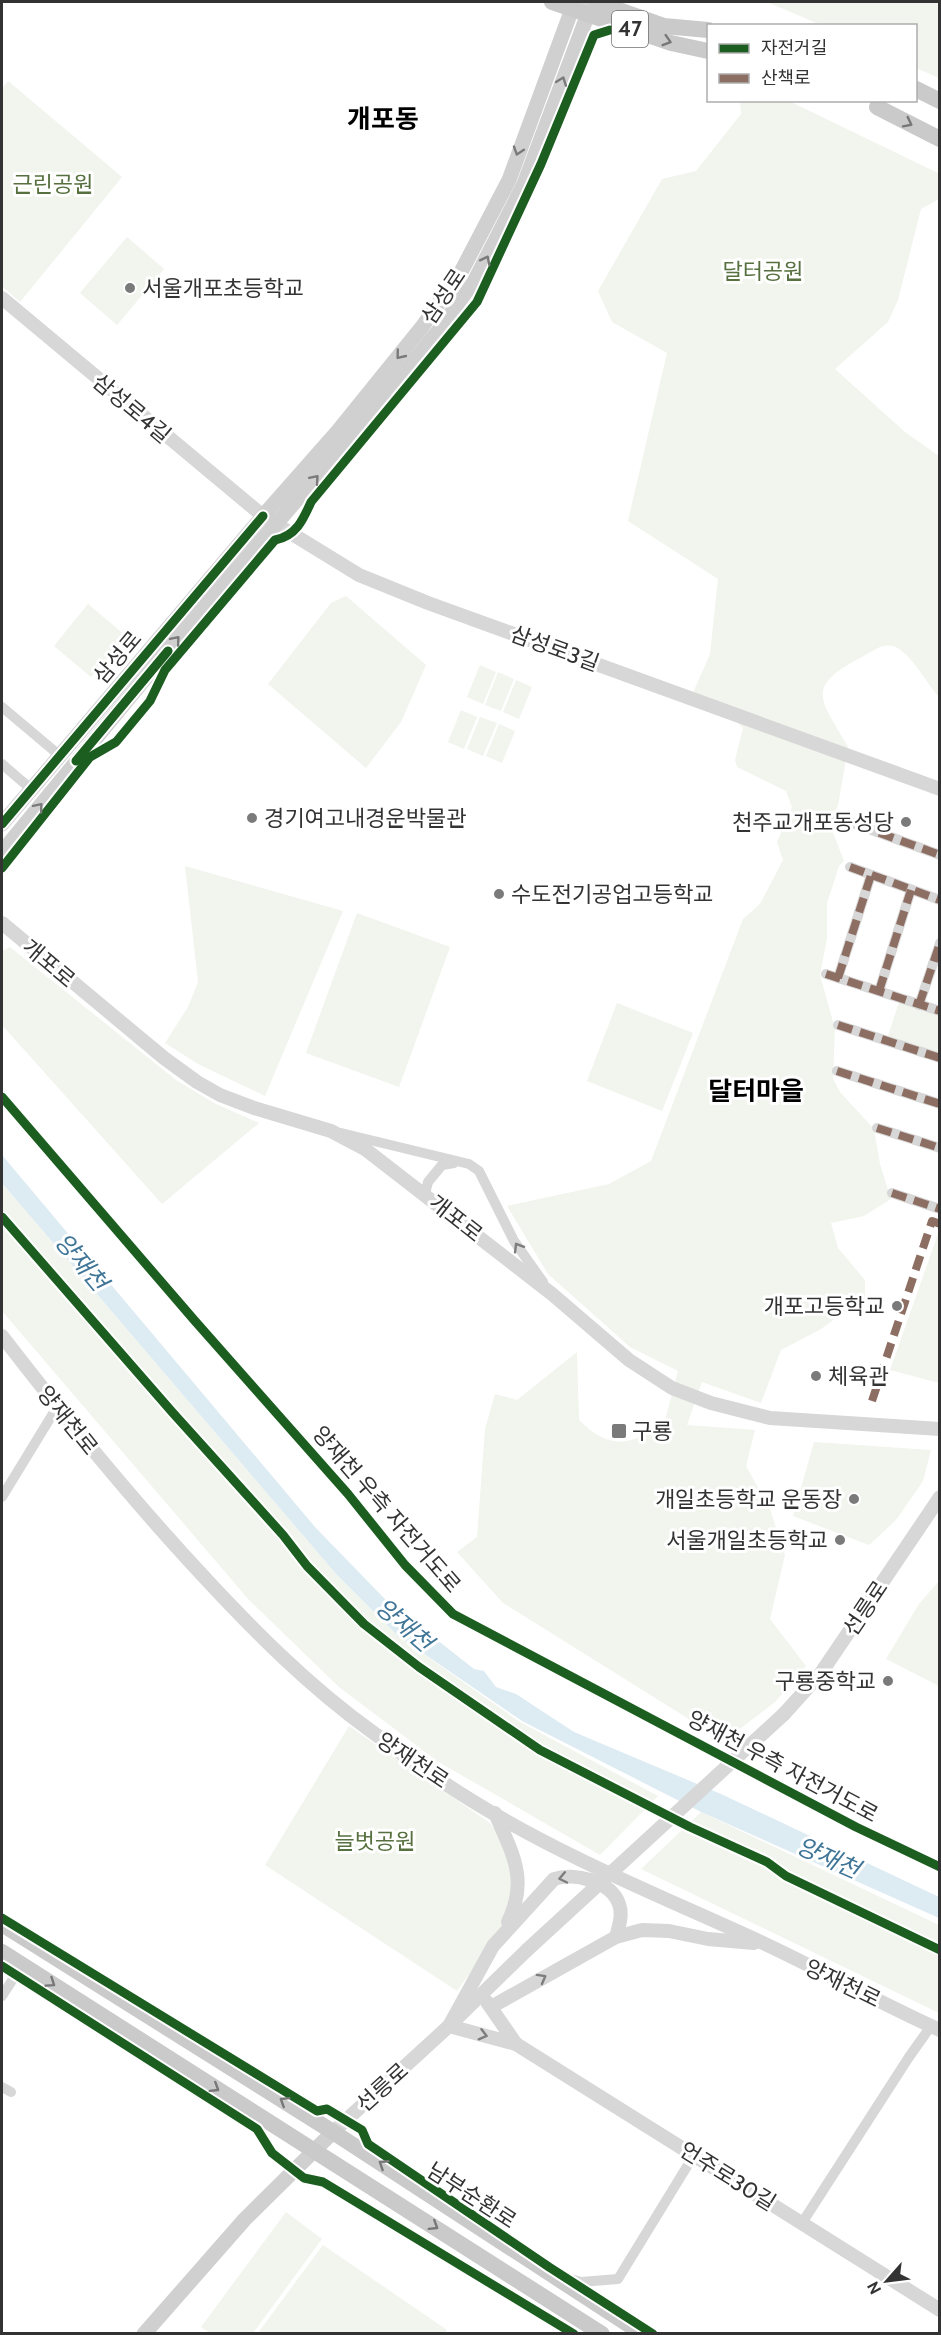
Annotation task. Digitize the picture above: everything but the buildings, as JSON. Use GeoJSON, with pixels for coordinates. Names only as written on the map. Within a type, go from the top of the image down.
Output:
{"type":"FeatureCollection","features":[{"type":"Feature","properties":{"kind":"main road","name":"47"},"geometry":{"type":"LineString","coordinates":[[552,2],[585,5],[664,26],[707,30]]}},
{"type":"Feature","properties":{"kind":"main road","name":"47"},"geometry":{"type":"LineString","coordinates":[[585,5],[671,43],[707,51]]}},
{"type":"Feature","properties":{"kind":"main road","name":"삼성로"},"geometry":{"type":"LineString","coordinates":[[2,824],[338,431],[422,327],[460,272],[509,180],[585,5]]}},
{"type":"Feature","properties":{"kind":"main road","name":"삼성로"},"geometry":{"type":"LineString","coordinates":[[2,852],[190,624],[439,330],[476,278],[524,184],[585,5]]}},
{"type":"Feature","properties":{"kind":"main road"},"geometry":{"type":"LineString","coordinates":[[917,90],[939,101]]}},
{"type":"Feature","properties":{"kind":"main road"},"geometry":{"type":"LineString","coordinates":[[878,107],[939,139]]}},
{"type":"Feature","properties":{"kind":"main road","name":"남부순환로"},"geometry":{"type":"LineString","coordinates":[[2,1924],[333,2132],[643,2334]]}},
{"type":"Feature","properties":{"kind":"main road","name":"남부순환로"},"geometry":{"type":"LineString","coordinates":[[2,1952],[115,2026],[603,2334]]}},
{"type":"Feature","properties":{"kind":"main road","name":"선릉로"},"geometry":{"type":"LineString","coordinates":[[144,2334],[245,2219],[333,2132]]}},
{"type":"Feature","properties":{"kind":"street","name":"삼성로4길"},"geometry":{"type":"LineString","coordinates":[[2,298],[263,516]]}},
{"type":"Feature","properties":{"kind":"street","name":"삼성로3길"},"geometry":{"type":"LineString","coordinates":[[263,516],[341,566],[407,595],[939,789]]}},
{"type":"Feature","properties":{"kind":"street"},"geometry":{"type":"LineString","coordinates":[[2,707],[59,755]]}},
{"type":"Feature","properties":{"kind":"street"},"geometry":{"type":"LineString","coordinates":[[2,764],[31,789]]}},
{"type":"Feature","properties":{"kind":"street"},"geometry":{"type":"LineString","coordinates":[[836,817],[939,855]]}},
{"type":"Feature","properties":{"kind":"street"},"geometry":{"type":"LineString","coordinates":[[850,867],[939,900]]}},
{"type":"Feature","properties":{"kind":"street"},"geometry":{"type":"LineString","coordinates":[[838,978],[871,875]]}},
{"type":"Feature","properties":{"kind":"street"},"geometry":{"type":"LineString","coordinates":[[879,991],[911,890]]}},
{"type":"Feature","properties":{"kind":"street","name":"개포로"},"geometry":{"type":"LineString","coordinates":[[2,923],[164,1058],[197,1082],[220,1095],[254,1108],[331,1131],[365,1149],[552,1294],[629,1360],[672,1388],[711,1404],[770,1418],[939,1429]]}},
{"type":"Feature","properties":{"kind":"street"},"geometry":{"type":"LineString","coordinates":[[919,1005],[939,943]]}},
{"type":"Feature","properties":{"kind":"street"},"geometry":{"type":"LineString","coordinates":[[826,974],[939,1011]]}},
{"type":"Feature","properties":{"kind":"street"},"geometry":{"type":"LineString","coordinates":[[838,1025],[939,1058]]}},
{"type":"Feature","properties":{"kind":"street"},"geometry":{"type":"LineString","coordinates":[[837,1071],[939,1104]]}},
{"type":"Feature","properties":{"kind":"street"},"geometry":{"type":"LineString","coordinates":[[877,1128],[939,1148]]}},
{"type":"Feature","properties":{"kind":"street"},"geometry":{"type":"LineString","coordinates":[[331,1131],[469,1164],[479,1171],[514,1242],[552,1294]]}},
{"type":"Feature","properties":{"kind":"street"},"geometry":{"type":"LineString","coordinates":[[425,1194],[428,1182],[442,1165],[460,1162]]}},
{"type":"Feature","properties":{"kind":"street"},"geometry":{"type":"LineString","coordinates":[[892,1193],[939,1209]]}},
{"type":"Feature","properties":{"kind":"street","name":"양재천로"},"geometry":{"type":"LineString","coordinates":[[2,1336],[57,1407],[155,1525],[231,1606],[283,1657],[371,1731],[480,1806],[612,1874],[765,1944],[935,2028]]}},
{"type":"Feature","properties":{"kind":"street"},"geometry":{"type":"LineString","coordinates":[[2,1497],[57,1407]]}},
{"type":"Feature","properties":{"kind":"street","name":"선릉로"},"geometry":{"type":"LineString","coordinates":[[333,2132],[784,1714],[821,1673],[939,1497]]}},
{"type":"Feature","properties":{"kind":"street"},"geometry":{"type":"LineString","coordinates":[[495,1813],[517,1865],[519,1884],[516,1904],[449,2026],[516,2044]]}},
{"type":"Feature","properties":{"kind":"street"},"geometry":{"type":"LineString","coordinates":[[501,1934],[554,1879],[566,1875],[578,1876],[611,1891],[619,1903],[621,1919],[616,1937]]}},
{"type":"Feature","properties":{"kind":"street"},"geometry":{"type":"LineString","coordinates":[[491,2007],[616,1937],[642,1930],[669,1931],[708,1939],[765,1944]]}},
{"type":"Feature","properties":{"kind":"street"},"geometry":{"type":"LineString","coordinates":[[2,1996],[22,1965]]}},
{"type":"Feature","properties":{"kind":"street"},"geometry":{"type":"LineString","coordinates":[[481,1995],[516,2044]]}},
{"type":"Feature","properties":{"kind":"street"},"geometry":{"type":"LineString","coordinates":[[802,2223],[935,2028]]}},
{"type":"Feature","properties":{"kind":"street","name":"언주로30길"},"geometry":{"type":"LineString","coordinates":[[516,2044],[939,2310]]}},
{"type":"Feature","properties":{"kind":"street"},"geometry":{"type":"LineString","coordinates":[[552,2274],[581,2282],[618,2279],[694,2155]]}},
{"type":"Feature","properties":{"kind":"green space"},"geometry":{"type":"Polygon","coordinates":[[[767,2],[939,2],[939,78],[917,68],[917,24],[819,24],[767,2]]]}},
{"type":"Feature","properties":{"kind":"green space","name":"근린공원"},"geometry":{"type":"Polygon","coordinates":[[[8,81],[122,177],[20,302],[2,286],[2,89],[8,81]]]}},
{"type":"Feature","properties":{"kind":"green space","name":"달터공원"},"geometry":{"type":"Polygon","coordinates":[[[740,102],[791,102],[940,174],[939,199],[921,209],[898,300],[888,322],[835,369],[905,432],[939,456],[939,697],[906,654],[889,645],[876,649],[842,669],[830,678],[824,687],[823,697],[826,707],[848,747],[838,806],[829,822],[844,861],[839,866],[827,903],[827,938],[820,975],[835,1029],[833,1079],[840,1092],[874,1129],[880,1164],[891,1199],[864,1216],[831,1223],[838,1248],[865,1280],[865,1297],[821,1329],[781,1350],[761,1403],[702,1382],[687,1425],[755,1430],[746,1466],[770,1509],[785,1555],[770,1619],[806,1666],[775,1702],[724,1741],[503,1603],[457,1552],[477,1537],[485,1429],[495,1394],[517,1400],[577,1352],[579,1420],[590,1430],[610,1440],[620,1441],[641,1437],[664,1424],[678,1371],[630,1347],[548,1274],[507,1206],[609,1184],[651,1161],[743,919],[760,904],[783,860],[777,842],[792,807],[786,791],[737,767],[735,760],[743,728],[726,711],[692,695],[710,654],[718,579],[628,521],[667,353],[612,322],[598,291],[662,179],[696,171],[741,114],[740,102]]]}},
{"type":"Feature","properties":{"kind":"green space"},"geometry":{"type":"Polygon","coordinates":[[[127,237],[164,269],[117,325],[80,293],[127,237]]]}},
{"type":"Feature","properties":{"kind":"green space"},"geometry":{"type":"Polygon","coordinates":[[[346,596],[426,665],[401,722],[366,768],[268,684],[331,603],[346,596]]]}},
{"type":"Feature","properties":{"kind":"green space"},"geometry":{"type":"Polygon","coordinates":[[[88,604],[126,636],[91,677],[54,646],[88,604]]]}},
{"type":"Feature","properties":{"kind":"green space"},"geometry":{"type":"Polygon","coordinates":[[[480,665],[496,672],[483,704],[467,697],[480,665]]]}},
{"type":"Feature","properties":{"kind":"green space"},"geometry":{"type":"Polygon","coordinates":[[[498,672],[514,679],[501,711],[485,705],[498,672]]]}},
{"type":"Feature","properties":{"kind":"green space"},"geometry":{"type":"Polygon","coordinates":[[[516,680],[532,687],[519,719],[503,712],[516,680]]]}},
{"type":"Feature","properties":{"kind":"green space"},"geometry":{"type":"Polygon","coordinates":[[[461,710],[477,717],[464,749],[448,742],[461,710]]]}},
{"type":"Feature","properties":{"kind":"green space"},"geometry":{"type":"Polygon","coordinates":[[[480,717],[497,723],[483,756],[467,749],[480,717]]]}},
{"type":"Feature","properties":{"kind":"green space"},"geometry":{"type":"Polygon","coordinates":[[[499,724],[515,731],[502,763],[486,756],[499,724]]]}},
{"type":"Feature","properties":{"kind":"green space"},"geometry":{"type":"Polygon","coordinates":[[[185,866],[343,911],[265,1096],[198,1064],[165,1043],[188,1007],[198,982],[185,866]]]}},
{"type":"Feature","properties":{"kind":"green space"},"geometry":{"type":"Polygon","coordinates":[[[357,913],[450,947],[399,1087],[306,1053],[357,913]]]}},
{"type":"Feature","properties":{"kind":"green space"},"geometry":{"type":"Polygon","coordinates":[[[10,947],[176,1080],[214,1103],[259,1123],[162,1204],[2,1025],[2,951],[10,947]]]}},
{"type":"Feature","properties":{"kind":"green space"},"geometry":{"type":"Polygon","coordinates":[[[899,1002],[939,1015],[939,1054],[888,1036],[899,1002]]]}},
{"type":"Feature","properties":{"kind":"green space"},"geometry":{"type":"Polygon","coordinates":[[[617,1003],[693,1033],[662,1111],[587,1081],[617,1003]]]}},
{"type":"Feature","properties":{"kind":"green space"},"geometry":{"type":"Polygon","coordinates":[[[2,1183],[337,1575],[398,1636],[520,1722],[658,1796],[600,1855],[437,1761],[339,1687],[249,1600],[2,1311],[2,1183]]]}},
{"type":"Feature","properties":{"kind":"green space"},"geometry":{"type":"Polygon","coordinates":[[[939,1231],[939,1383],[890,1370],[939,1231]]]}},
{"type":"Feature","properties":{"kind":"green space","name":"개일초등학교 운동장"},"geometry":{"type":"Polygon","coordinates":[[[814,1442],[931,1450],[923,1481],[896,1520],[869,1545],[793,1516],[814,1442]]]}},
{"type":"Feature","properties":{"kind":"green space"},"geometry":{"type":"Polygon","coordinates":[[[939,1581],[939,1686],[886,1659],[919,1604],[939,1581]]]}},
{"type":"Feature","properties":{"kind":"green space","name":"늘벗공원"},"geometry":{"type":"Polygon","coordinates":[[[349,1726],[490,1823],[506,1845],[518,1874],[513,1914],[457,1991],[265,1865],[349,1726]]]}},
{"type":"Feature","properties":{"kind":"green space"},"geometry":{"type":"Polygon","coordinates":[[[701,1812],[939,1925],[939,2013],[641,1869],[701,1812]]]}},
{"type":"Feature","properties":{"kind":"green space"},"geometry":{"type":"Polygon","coordinates":[[[286,2212],[322,2239],[253,2333],[210,2333],[201,2327],[286,2212]]]}},
{"type":"Feature","properties":{"kind":"green space"},"geometry":{"type":"Polygon","coordinates":[[[323,2245],[447,2330],[445,2333],[258,2333],[323,2245]]]}},
{"type":"Feature","properties":{"kind":"water","name":"양재천"},"geometry":{"type":"Polygon","coordinates":[[[2,1155],[315,1527],[413,1628],[423,1630],[429,1638],[441,1643],[474,1669],[484,1671],[496,1687],[516,1694],[574,1732],[721,1794],[939,1897],[939,1918],[701,1812],[522,1721],[398,1636],[337,1575],[2,1183],[2,1155]]]}},
{"type":"Feature","properties":{"kind":"marked path"},"geometry":{"type":"LineString","coordinates":[[836,817],[940,855]]}},
{"type":"Feature","properties":{"kind":"marked path"},"geometry":{"type":"LineString","coordinates":[[850,867],[940,900]]}},
{"type":"Feature","properties":{"kind":"marked path"},"geometry":{"type":"LineString","coordinates":[[838,978],[871,875]]}},
{"type":"Feature","properties":{"kind":"marked path"},"geometry":{"type":"LineString","coordinates":[[879,991],[911,890]]}},
{"type":"Feature","properties":{"kind":"marked path"},"geometry":{"type":"LineString","coordinates":[[919,1005],[940,943]]}},
{"type":"Feature","properties":{"kind":"marked path"},"geometry":{"type":"LineString","coordinates":[[826,974],[940,1011]]}},
{"type":"Feature","properties":{"kind":"marked path"},"geometry":{"type":"LineString","coordinates":[[838,1025],[940,1058]]}},
{"type":"Feature","properties":{"kind":"marked path"},"geometry":{"type":"LineString","coordinates":[[837,1071],[940,1104]]}},
{"type":"Feature","properties":{"kind":"marked path"},"geometry":{"type":"LineString","coordinates":[[877,1128],[940,1148]]}},
{"type":"Feature","properties":{"kind":"marked path"},"geometry":{"type":"LineString","coordinates":[[892,1193],[940,1209]]}},
{"type":"Feature","properties":{"kind":"marked path"},"geometry":{"type":"LineString","coordinates":[[872,1401],[932,1221],[940,1224]]}},
{"type":"Feature","properties":{"kind":"cycle path"},"geometry":{"type":"LineString","coordinates":[[2,868],[90,757],[116,742],[150,701],[165,670],[275,540],[294,531],[311,502],[477,302],[541,164],[594,35],[610,30]]}},
{"type":"Feature","properties":{"kind":"cycle path"},"geometry":{"type":"LineString","coordinates":[[2,824],[263,516]]}},
{"type":"Feature","properties":{"kind":"cycle path"},"geometry":{"type":"LineString","coordinates":[[76,761],[168,651]]}},
{"type":"Feature","properties":{"kind":"cycle path","name":"양재천 우측 자전거도로"},"geometry":{"type":"LineString","coordinates":[[2,1097],[348,1494],[405,1565],[453,1614],[856,1827],[940,1867]]}},
{"type":"Feature","properties":{"kind":"cycle path"},"geometry":{"type":"LineString","coordinates":[[2,1217],[283,1535],[307,1566],[364,1624],[419,1667],[540,1750],[690,1827],[767,1862],[786,1876],[940,1950]]}},
{"type":"Feature","properties":{"kind":"cycle path"},"geometry":{"type":"LineString","coordinates":[[2,1918],[317,2111],[327,2109],[362,2130],[368,2144],[549,2267],[653,2334]]}},
{"type":"Feature","properties":{"kind":"cycle path"},"geometry":{"type":"LineString","coordinates":[[2,1966],[257,2129],[272,2153],[304,2178],[323,2182],[574,2334]]}},
{"type":"Feature","properties":{"kind":"place","name":"서울개포초등학교"},"geometry":{"type":"Point","coordinates":[130,288]}},
{"type":"Feature","properties":{"kind":"place","name":"경기여고내경운박물관"},"geometry":{"type":"Point","coordinates":[252,818]}},
{"type":"Feature","properties":{"kind":"place","name":"천주교개포동성당"},"geometry":{"type":"Point","coordinates":[906,822]}},
{"type":"Feature","properties":{"kind":"place","name":"수도전기공업고등학교"},"geometry":{"type":"Point","coordinates":[499,894]}},
{"type":"Feature","properties":{"kind":"place","name":"개포고등학교"},"geometry":{"type":"Point","coordinates":[897,1306]}},
{"type":"Feature","properties":{"kind":"place","name":"체육관"},"geometry":{"type":"Point","coordinates":[816,1376]}},
{"type":"Feature","properties":{"kind":"place","name":"구룡"},"geometry":{"type":"Point","coordinates":[619,1431]}},
{"type":"Feature","properties":{"kind":"place","name":"개일초등학교 운동장"},"geometry":{"type":"Point","coordinates":[854,1499]}},
{"type":"Feature","properties":{"kind":"place","name":"서울개일초등학교"},"geometry":{"type":"Point","coordinates":[840,1540]}},
{"type":"Feature","properties":{"kind":"place","name":"구룡중학교"},"geometry":{"type":"Point","coordinates":[888,1681]}},
{"type":"Feature","properties":{"kind":"district","name":"개포동"},"geometry":{"type":"Point","coordinates":[383,119]}},
{"type":"Feature","properties":{"kind":"district","name":"달터마을"},"geometry":{"type":"Point","coordinates":[756,1091]}}]}
